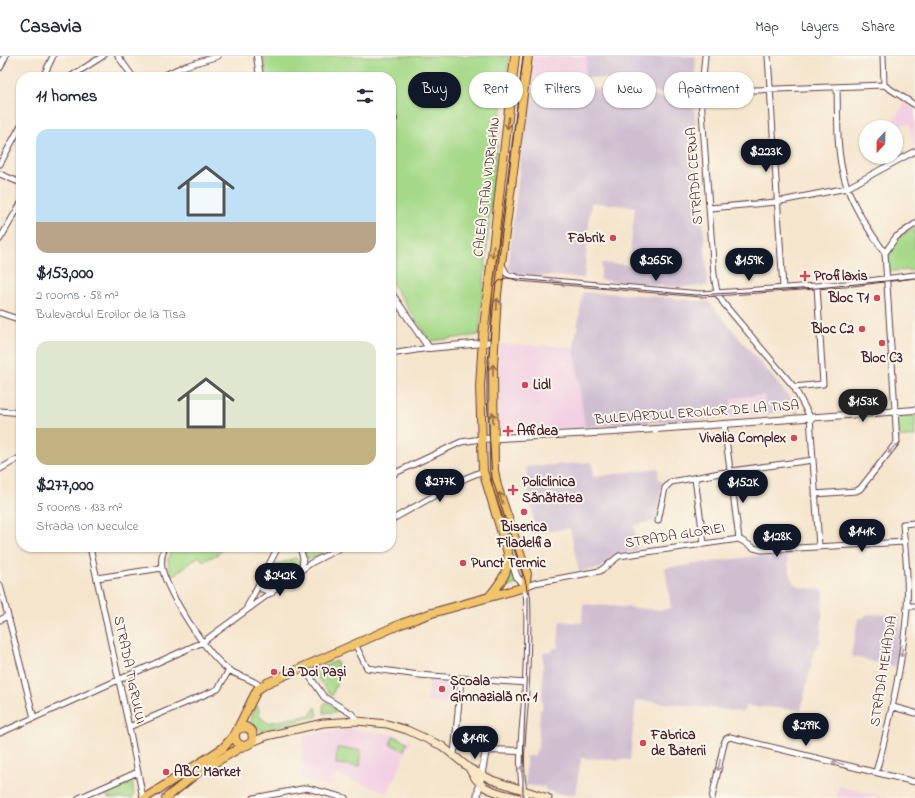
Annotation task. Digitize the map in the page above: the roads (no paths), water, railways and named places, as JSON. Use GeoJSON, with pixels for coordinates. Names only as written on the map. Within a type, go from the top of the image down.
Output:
{"type":"FeatureCollection","features":[{"type":"Feature","properties":{"kind":"main road","name":"CALEA STAN VIDRIGHIN"},"geometry":{"type":"LineString","coordinates":[[508,553],[484,472],[480,387],[482,344],[516,56]]}},
{"type":"Feature","properties":{"kind":"main road","name":"CALEA STAN VIDRIGHIN"},"geometry":{"type":"LineString","coordinates":[[525,587],[527,574],[496,478],[494,439],[494,342],[497,294],[502,266],[528,56]]}},
{"type":"Feature","properties":{"kind":"main road"},"geometry":{"type":"LineString","coordinates":[[489,597],[501,584],[507,572],[508,553]]}},
{"type":"Feature","properties":{"kind":"main road"},"geometry":{"type":"LineString","coordinates":[[144,798],[223,748],[236,732],[254,695],[261,687],[355,644],[432,613],[525,587]]}},
{"type":"Feature","properties":{"kind":"main road"},"geometry":{"type":"LineString","coordinates":[[245,714],[250,730],[254,736],[252,742]]}},
{"type":"Feature","properties":{"kind":"main road"},"geometry":{"type":"LineString","coordinates":[[166,798],[197,773],[252,742],[267,736],[323,723],[357,721],[386,724],[408,730],[455,751],[469,768],[473,777],[484,788],[519,798]]}},
{"type":"Feature","properties":{"kind":"main road"},"geometry":{"type":"LineString","coordinates":[[236,732],[243,727],[267,736]]}},
{"type":"Feature","properties":{"kind":"main road"},"geometry":{"type":"LineString","coordinates":[[236,732],[236,742],[244,746]]}},
{"type":"Feature","properties":{"kind":"main road"},"geometry":{"type":"LineString","coordinates":[[469,768],[492,780],[548,798]]}},
{"type":"Feature","properties":{"kind":"street"},"geometry":{"type":"LineString","coordinates":[[0,67],[6,56]]}},
{"type":"Feature","properties":{"kind":"street"},"geometry":{"type":"LineString","coordinates":[[45,72],[53,56]]}},
{"type":"Feature","properties":{"kind":"street"},"geometry":{"type":"LineString","coordinates":[[78,72],[103,56]]}},
{"type":"Feature","properties":{"kind":"street"},"geometry":{"type":"LineString","coordinates":[[118,56],[129,72]]}},
{"type":"Feature","properties":{"kind":"street"},"geometry":{"type":"LineString","coordinates":[[171,72],[218,56]]}},
{"type":"Feature","properties":{"kind":"street"},"geometry":{"type":"LineString","coordinates":[[257,56],[259,72]]}},
{"type":"Feature","properties":{"kind":"street","name":"STRADA CERNA"},"geometry":{"type":"LineString","coordinates":[[703,72],[704,56]]}},
{"type":"Feature","properties":{"kind":"street"},"geometry":{"type":"LineString","coordinates":[[768,56],[782,288]]}},
{"type":"Feature","properties":{"kind":"street"},"geometry":{"type":"LineString","coordinates":[[883,56],[884,85]]}},
{"type":"Feature","properties":{"kind":"street"},"geometry":{"type":"LineString","coordinates":[[754,90],[837,88],[884,85],[915,105]]}},
{"type":"Feature","properties":{"kind":"street"},"geometry":{"type":"LineString","coordinates":[[815,494],[856,491],[860,489],[897,442],[885,253],[867,228],[847,188],[841,164],[837,88]]}},
{"type":"Feature","properties":{"kind":"street","name":"STRADA CERNA"},"geometry":{"type":"LineString","coordinates":[[702,108],[717,293]]}},
{"type":"Feature","properties":{"kind":"street"},"geometry":{"type":"LineString","coordinates":[[0,164],[16,134]]}},
{"type":"Feature","properties":{"kind":"street"},"geometry":{"type":"LineString","coordinates":[[710,208],[776,202],[847,188],[915,150]]}},
{"type":"Feature","properties":{"kind":"street"},"geometry":{"type":"LineString","coordinates":[[0,174],[16,181]]}},
{"type":"Feature","properties":{"kind":"street"},"geometry":{"type":"LineString","coordinates":[[0,239],[16,212]]}},
{"type":"Feature","properties":{"kind":"street"},"geometry":{"type":"LineString","coordinates":[[885,253],[896,237],[915,224]]}},
{"type":"Feature","properties":{"kind":"street"},"geometry":{"type":"LineString","coordinates":[[502,266],[507,274],[519,278],[680,293],[717,293],[817,286],[915,275]]}},
{"type":"Feature","properties":{"kind":"street"},"geometry":{"type":"LineString","coordinates":[[794,387],[823,384],[817,286]]}},
{"type":"Feature","properties":{"kind":"street"},"geometry":{"type":"LineString","coordinates":[[717,293],[731,314],[794,387],[810,417],[819,546]]}},
{"type":"Feature","properties":{"kind":"street"},"geometry":{"type":"LineString","coordinates":[[396,300],[430,348]]}},
{"type":"Feature","properties":{"kind":"street"},"geometry":{"type":"LineString","coordinates":[[0,313],[16,318]]}},
{"type":"Feature","properties":{"kind":"street"},"geometry":{"type":"LineString","coordinates":[[396,353],[430,348],[494,342]]}},
{"type":"Feature","properties":{"kind":"street","name":"BULEVARDUL EROILOR DE LA TISA"},"geometry":{"type":"LineString","coordinates":[[482,439],[724,424],[915,410]]}},
{"type":"Feature","properties":{"kind":"street"},"geometry":{"type":"LineString","coordinates":[[0,411],[16,413]]}},
{"type":"Feature","properties":{"kind":"street"},"geometry":{"type":"LineString","coordinates":[[724,424],[739,538],[754,548],[762,550],[904,542]]}},
{"type":"Feature","properties":{"kind":"street"},"geometry":{"type":"LineString","coordinates":[[396,473],[461,442],[482,439]]}},
{"type":"Feature","properties":{"kind":"street"},"geometry":{"type":"LineString","coordinates":[[0,469],[16,460]]}},
{"type":"Feature","properties":{"kind":"street"},"geometry":{"type":"LineString","coordinates":[[658,521],[666,486],[671,482],[695,479],[731,471],[813,460]]}},
{"type":"Feature","properties":{"kind":"street"},"geometry":{"type":"LineString","coordinates":[[396,517],[466,478],[484,472]]}},
{"type":"Feature","properties":{"kind":"street"},"geometry":{"type":"LineString","coordinates":[[695,479],[704,543]]}},
{"type":"Feature","properties":{"kind":"street","name":"STRADA MEHADIA"},"geometry":{"type":"LineString","coordinates":[[876,772],[893,707],[900,669],[907,606],[903,524],[915,523]]}},
{"type":"Feature","properties":{"kind":"street","name":"STRADA GLORIEI"},"geometry":{"type":"LineString","coordinates":[[525,587],[535,583],[599,571],[619,556],[739,538]]}},
{"type":"Feature","properties":{"kind":"street","name":"STRADA TIGRULUI"},"geometry":{"type":"LineString","coordinates":[[91,552],[144,798]]}},
{"type":"Feature","properties":{"kind":"street"},"geometry":{"type":"LineString","coordinates":[[164,552],[162,568],[177,603],[210,652],[229,670],[254,681],[261,687]]}},
{"type":"Feature","properties":{"kind":"street"},"geometry":{"type":"LineString","coordinates":[[247,608],[276,552]]}},
{"type":"Feature","properties":{"kind":"street"},"geometry":{"type":"LineString","coordinates":[[301,552],[303,558],[302,570]]}},
{"type":"Feature","properties":{"kind":"street"},"geometry":{"type":"LineString","coordinates":[[0,733],[203,642],[247,608],[256,604],[272,593],[311,562],[332,552]]}},
{"type":"Feature","properties":{"kind":"street"},"geometry":{"type":"LineString","coordinates":[[508,553],[518,577],[525,587],[527,606],[526,684],[521,752],[523,790],[525,798]]}},
{"type":"Feature","properties":{"kind":"street"},"geometry":{"type":"LineString","coordinates":[[303,558],[306,561],[311,562]]}},
{"type":"Feature","properties":{"kind":"street"},"geometry":{"type":"LineString","coordinates":[[97,578],[162,568]]}},
{"type":"Feature","properties":{"kind":"street"},"geometry":{"type":"LineString","coordinates":[[260,584],[262,590],[272,593]]}},
{"type":"Feature","properties":{"kind":"street"},"geometry":{"type":"LineString","coordinates":[[0,585],[34,718]]}},
{"type":"Feature","properties":{"kind":"street"},"geometry":{"type":"LineString","coordinates":[[907,606],[915,606]]}},
{"type":"Feature","properties":{"kind":"street"},"geometry":{"type":"LineString","coordinates":[[0,620],[7,616]]}},
{"type":"Feature","properties":{"kind":"street"},"geometry":{"type":"LineString","coordinates":[[355,644],[367,668],[461,679],[526,684]]}},
{"type":"Feature","properties":{"kind":"street"},"geometry":{"type":"LineString","coordinates":[[303,668],[324,697],[352,714],[357,721]]}},
{"type":"Feature","properties":{"kind":"street"},"geometry":{"type":"LineString","coordinates":[[129,727],[218,689],[229,670]]}},
{"type":"Feature","properties":{"kind":"street"},"geometry":{"type":"LineString","coordinates":[[461,679],[455,751],[486,750],[521,752]]}},
{"type":"Feature","properties":{"kind":"street"},"geometry":{"type":"LineString","coordinates":[[893,707],[915,713]]}},
{"type":"Feature","properties":{"kind":"street"},"geometry":{"type":"LineString","coordinates":[[712,798],[724,743],[727,738],[915,782]]}},
{"type":"Feature","properties":{"kind":"street"},"geometry":{"type":"LineString","coordinates":[[477,798],[486,750]]}},
{"type":"Feature","properties":{"kind":"street"},"geometry":{"type":"LineString","coordinates":[[79,798],[138,772]]}},
{"type":"Feature","properties":{"kind":"street"},"geometry":{"type":"LineString","coordinates":[[480,784],[492,780]]}},
{"type":"Feature","properties":{"kind":"street"},"geometry":{"type":"LineString","coordinates":[[254,798],[307,788],[345,798]]}},
{"type":"Feature","properties":{"kind":"tram line"},"geometry":{"type":"LineString","coordinates":[[523,56],[487,372],[487,398],[492,478],[526,583],[528,597],[528,647],[523,798]]}},
{"type":"Feature","properties":{"kind":"tram line"},"geometry":{"type":"LineString","coordinates":[[496,286],[499,281],[506,278],[696,295],[817,288],[915,278]]}},
{"type":"Feature","properties":{"kind":"place","name":"Fabrik"},"geometry":{"type":"Point","coordinates":[613,238]}},
{"type":"Feature","properties":{"kind":"place","name":"Profilaxis"},"geometry":{"type":"Point","coordinates":[805,276]}},
{"type":"Feature","properties":{"kind":"place","name":"Bloc T1"},"geometry":{"type":"Point","coordinates":[877,298]}},
{"type":"Feature","properties":{"kind":"place","name":"Bloc C2"},"geometry":{"type":"Point","coordinates":[862,329]}},
{"type":"Feature","properties":{"kind":"place","name":"Bloc C3"},"geometry":{"type":"Point","coordinates":[882,343]}},
{"type":"Feature","properties":{"kind":"place","name":"Lidl"},"geometry":{"type":"Point","coordinates":[525,385]}},
{"type":"Feature","properties":{"kind":"place","name":"Affidea"},"geometry":{"type":"Point","coordinates":[508,431]}},
{"type":"Feature","properties":{"kind":"place","name":"Vivalia Complex"},"geometry":{"type":"Point","coordinates":[794,438]}},
{"type":"Feature","properties":{"kind":"place","name":"Policlinica Sănătatea"},"geometry":{"type":"Point","coordinates":[513,490]}},
{"type":"Feature","properties":{"kind":"place","name":"Biserica Filadelfia"},"geometry":{"type":"Point","coordinates":[524,512]}},
{"type":"Feature","properties":{"kind":"place","name":"Punct Termic"},"geometry":{"type":"Point","coordinates":[463,563]}},
{"type":"Feature","properties":{"kind":"place","name":"La Doi Pași"},"geometry":{"type":"Point","coordinates":[274,672]}},
{"type":"Feature","properties":{"kind":"place","name":"Școala Gimnazială nr. 1"},"geometry":{"type":"Point","coordinates":[442,689]}},
{"type":"Feature","properties":{"kind":"place","name":"Fabrica de Baterii"},"geometry":{"type":"Point","coordinates":[643,743]}},
{"type":"Feature","properties":{"kind":"place","name":"ABC Market"},"geometry":{"type":"Point","coordinates":[166,772]}}]}
